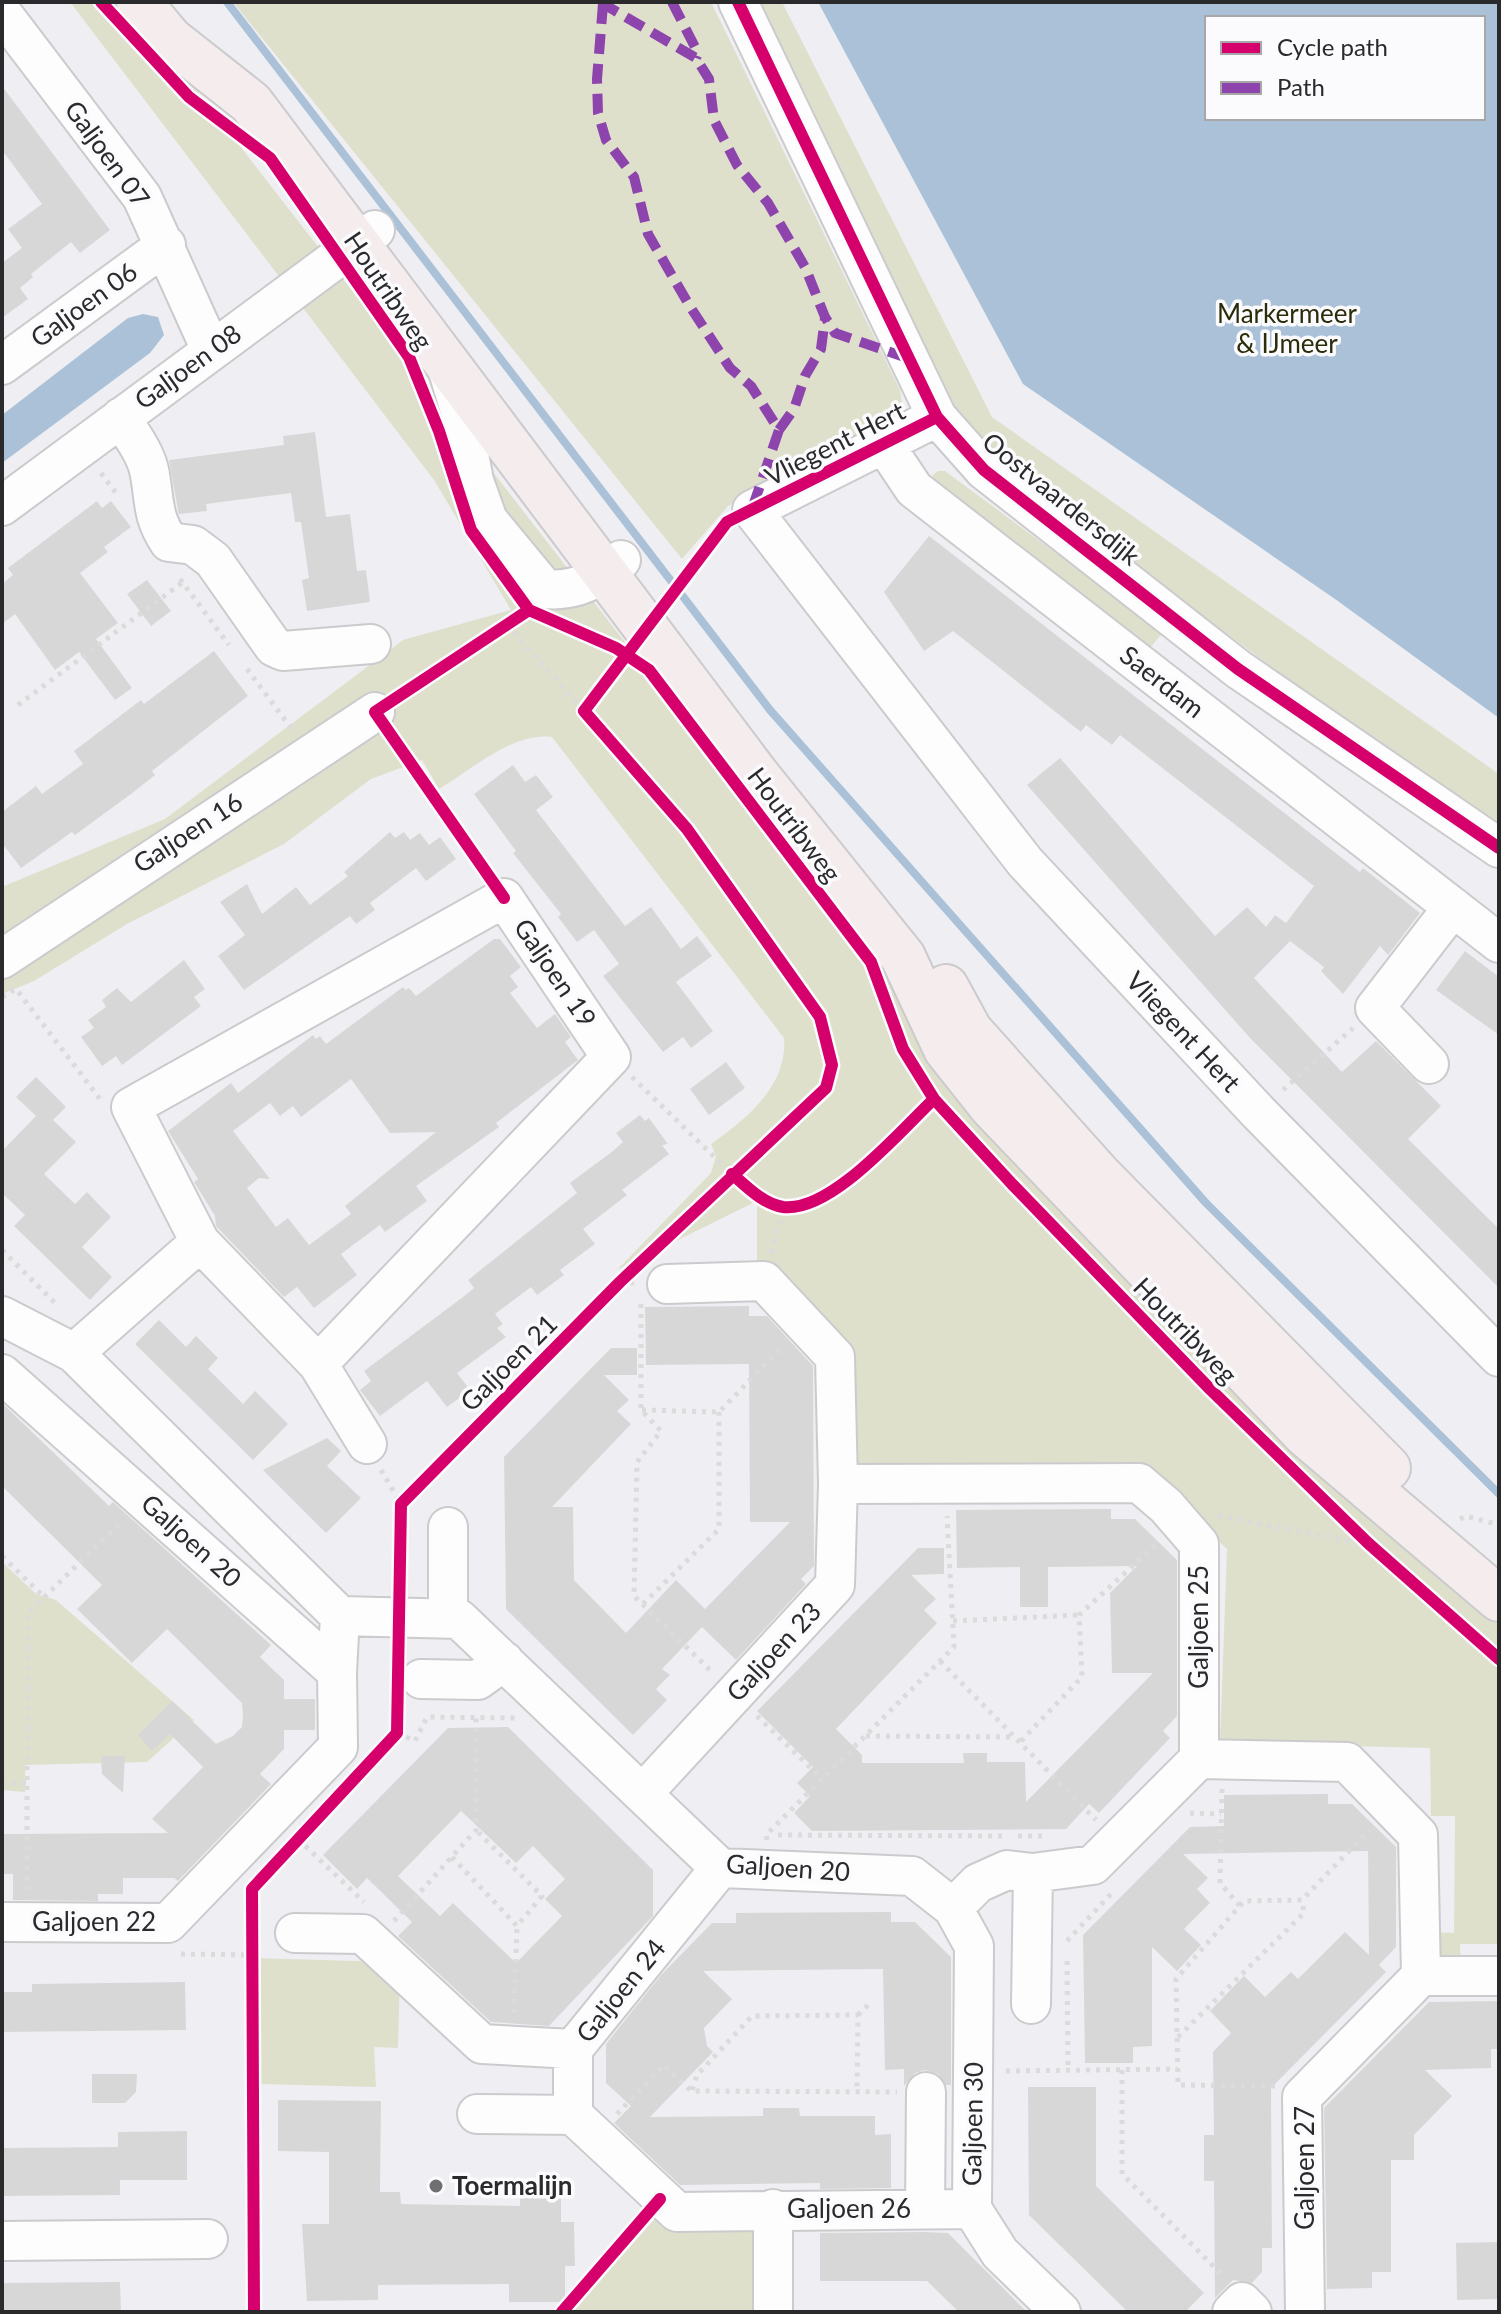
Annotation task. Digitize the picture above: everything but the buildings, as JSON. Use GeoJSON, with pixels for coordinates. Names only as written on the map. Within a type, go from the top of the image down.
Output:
{"type":"FeatureCollection","features":[{"type":"Feature","properties":{"kind":"main road","name":"Houtribweg"},"geometry":{"type":"LineString","coordinates":[[139,2],[170,39],[251,103],[366,237],[613,566]]}},
{"type":"Feature","properties":{"kind":"main road","name":"Houtribweg"},"geometry":{"type":"LineString","coordinates":[[167,2],[200,33],[259,78],[445,360],[816,814],[913,927],[970,1031],[1099,1175],[1361,1444],[1499,1599]]}},
{"type":"Feature","properties":{"kind":"main road","name":"Houtribweg"},"geometry":{"type":"LineString","coordinates":[[1440,1533],[1499,1570]]}},
{"type":"Feature","properties":{"kind":"street","name":"Oostvaardersdijk"},"geometry":{"type":"LineString","coordinates":[[738,2],[937,417],[984,470],[1238,669],[1499,848]]}},
{"type":"Feature","properties":{"kind":"street","name":"Galjoen 07"},"geometry":{"type":"LineString","coordinates":[[2,13],[142,197],[211,350]]}},
{"type":"Feature","properties":{"kind":"street","name":"Galjoen 08"},"geometry":{"type":"LineString","coordinates":[[2,506],[366,237]]}},
{"type":"Feature","properties":{"kind":"street","name":"Galjoen 06"},"geometry":{"type":"LineString","coordinates":[[2,365],[166,245]]}},
{"type":"Feature","properties":{"kind":"street","name":"Houtribweg"},"geometry":{"type":"LineString","coordinates":[[445,360],[462,417],[474,481],[488,520],[545,589],[565,591],[584,586],[613,566]]}},
{"type":"Feature","properties":{"kind":"street"},"geometry":{"type":"LineString","coordinates":[[121,417],[145,458],[150,475],[152,505],[169,542],[193,545],[213,560],[274,647],[283,651],[371,644]]}},
{"type":"Feature","properties":{"kind":"street","name":"Vliegent Hert"},"geometry":{"type":"LineString","coordinates":[[937,417],[752,510],[1025,862],[1258,1112],[1499,1357]]}},
{"type":"Feature","properties":{"kind":"street","name":"Saerdam"},"geometry":{"type":"LineString","coordinates":[[884,444],[914,489],[1499,943]]}},
{"type":"Feature","properties":{"kind":"street","name":"Galjoen 16"},"geometry":{"type":"LineString","coordinates":[[2,959],[375,712]]}},
{"type":"Feature","properties":{"kind":"street","name":"Galjoen 19"},"geometry":{"type":"LineString","coordinates":[[131,1107],[504,898],[611,1057],[318,1364]]}},
{"type":"Feature","properties":{"kind":"street"},"geometry":{"type":"LineString","coordinates":[[1429,1064],[1375,1008],[1453,907]]}},
{"type":"Feature","properties":{"kind":"street"},"geometry":{"type":"LineString","coordinates":[[131,1107],[200,1242],[318,1364],[367,1444]]}},
{"type":"Feature","properties":{"kind":"street"},"geometry":{"type":"LineString","coordinates":[[82,1346],[200,1242]]}},
{"type":"Feature","properties":{"kind":"street"},"geometry":{"type":"LineString","coordinates":[[654,1291],[764,1281]]}},
{"type":"Feature","properties":{"kind":"street","name":"Galjoen 23"},"geometry":{"type":"LineString","coordinates":[[643,1793],[835,1585],[838,1484],[835,1357],[764,1281]]}},
{"type":"Feature","properties":{"kind":"street","name":"Galjoen 20"},"geometry":{"type":"LineString","coordinates":[[2,1316],[82,1346],[340,1616]]}},
{"type":"Feature","properties":{"kind":"street","name":"Galjoen 20"},"geometry":{"type":"LineString","coordinates":[[2,1374],[337,1672]]}},
{"type":"Feature","properties":{"kind":"street"},"geometry":{"type":"LineString","coordinates":[[838,1484],[1139,1483],[1173,1514]]}},
{"type":"Feature","properties":{"kind":"street","name":"Galjoen 25"},"geometry":{"type":"LineString","coordinates":[[1173,1514],[1199,1544],[1210,1760]]}},
{"type":"Feature","properties":{"kind":"street"},"geometry":{"type":"LineString","coordinates":[[337,1672],[340,1616],[448,1618],[448,1527]]}},
{"type":"Feature","properties":{"kind":"street","name":"Galjoen 20"},"geometry":{"type":"LineString","coordinates":[[448,1618],[459,1619],[720,1868],[769,1852],[912,1876],[953,1908]]}},
{"type":"Feature","properties":{"kind":"street"},"geometry":{"type":"LineString","coordinates":[[421,1679],[478,1680],[504,1661]]}},
{"type":"Feature","properties":{"kind":"street","name":"Galjoen 22"},"geometry":{"type":"LineString","coordinates":[[14,1922],[168,1923],[263,1852],[338,1747],[337,1672]]}},
{"type":"Feature","properties":{"kind":"street"},"geometry":{"type":"LineString","coordinates":[[953,1908],[978,1883],[1007,1870],[1033,1873],[1093,1865],[1121,1836],[1210,1760],[1347,1762],[1418,1835],[1421,1976],[1499,1976]]}},
{"type":"Feature","properties":{"kind":"street","name":"Galjoen 24"},"geometry":{"type":"LineString","coordinates":[[295,1933],[363,1934],[482,2044],[573,2049],[720,1868]]}},
{"type":"Feature","properties":{"kind":"street"},"geometry":{"type":"LineString","coordinates":[[1031,2004],[1033,1873]]}},
{"type":"Feature","properties":{"kind":"street","name":"Galjoen 30"},"geometry":{"type":"LineString","coordinates":[[953,1908],[974,1946],[972,2209],[1000,2253],[1061,2312]]}},
{"type":"Feature","properties":{"kind":"street","name":"Galjoen 27"},"geometry":{"type":"LineString","coordinates":[[1305,2312],[1302,2097],[1421,1976]]}},
{"type":"Feature","properties":{"kind":"street"},"geometry":{"type":"LineString","coordinates":[[477,2114],[584,2126],[573,2049]]}},
{"type":"Feature","properties":{"kind":"street","name":"Galjoen 26"},"geometry":{"type":"LineString","coordinates":[[925,2209],[926,2092]]}},
{"type":"Feature","properties":{"kind":"street","name":"Galjoen 26"},"geometry":{"type":"LineString","coordinates":[[584,2126],[677,2212],[972,2209]]}},
{"type":"Feature","properties":{"kind":"street","name":"Galjoen 26"},"geometry":{"type":"LineString","coordinates":[[773,2209],[773,2312]]}},
{"type":"Feature","properties":{"kind":"street"},"geometry":{"type":"LineString","coordinates":[[2,2241],[208,2239]]}},
{"type":"Feature","properties":{"kind":"path"},"geometry":{"type":"LineString","coordinates":[[81,447],[127,509]]}},
{"type":"Feature","properties":{"kind":"path"},"geometry":{"type":"LineString","coordinates":[[18,705],[213,560]]}},
{"type":"Feature","properties":{"kind":"path"},"geometry":{"type":"LineString","coordinates":[[173,570],[237,656]]}},
{"type":"Feature","properties":{"kind":"path"},"geometry":{"type":"LineString","coordinates":[[494,633],[512,621],[593,722]]}},
{"type":"Feature","properties":{"kind":"path"},"geometry":{"type":"LineString","coordinates":[[246,668],[309,753]]}},
{"type":"Feature","properties":{"kind":"path"},"geometry":{"type":"LineString","coordinates":[[584,711],[594,698]]}},
{"type":"Feature","properties":{"kind":"path"},"geometry":{"type":"LineString","coordinates":[[2,997],[16,989],[108,1109],[131,1107]]}},
{"type":"Feature","properties":{"kind":"path"},"geometry":{"type":"LineString","coordinates":[[1258,1112],[1375,1008]]}},
{"type":"Feature","properties":{"kind":"path"},"geometry":{"type":"LineString","coordinates":[[611,1057],[736,1178]]}},
{"type":"Feature","properties":{"kind":"path"},"geometry":{"type":"LineString","coordinates":[[721,1185],[736,1178],[744,1163]]}},
{"type":"Feature","properties":{"kind":"path"},"geometry":{"type":"LineString","coordinates":[[764,1281],[783,1205]]}},
{"type":"Feature","properties":{"kind":"path"},"geometry":{"type":"LineString","coordinates":[[2,1250],[82,1346]]}},
{"type":"Feature","properties":{"kind":"path"},"geometry":{"type":"LineString","coordinates":[[609,1293],[632,1271]]}},
{"type":"Feature","properties":{"kind":"path"},"geometry":{"type":"LineString","coordinates":[[654,1291],[641,1410],[661,1431],[637,1462],[634,1596],[822,1779]]}},
{"type":"Feature","properties":{"kind":"path"},"geometry":{"type":"LineString","coordinates":[[643,1604],[719,1529],[719,1412],[804,1324]]}},
{"type":"Feature","properties":{"kind":"path"},"geometry":{"type":"LineString","coordinates":[[641,1410],[719,1412]]}},
{"type":"Feature","properties":{"kind":"path"},"geometry":{"type":"LineString","coordinates":[[769,1852],[822,1779],[954,1647],[945,1483]]}},
{"type":"Feature","properties":{"kind":"path"},"geometry":{"type":"LineString","coordinates":[[400,1518],[401,1504],[412,1492]]}},
{"type":"Feature","properties":{"kind":"path"},"geometry":{"type":"LineString","coordinates":[[14,1922],[29,1783],[27,1614],[144,1500]]}},
{"type":"Feature","properties":{"kind":"path"},"geometry":{"type":"LineString","coordinates":[[953,1621],[1079,1615],[1173,1514],[1368,1543],[1416,1556],[1440,1533],[1466,1516],[1499,1525]]}},
{"type":"Feature","properties":{"kind":"path"},"geometry":{"type":"LineString","coordinates":[[1357,1532],[1389,1562]]}},
{"type":"Feature","properties":{"kind":"path"},"geometry":{"type":"LineString","coordinates":[[2,1556],[43,1596]]}},
{"type":"Feature","properties":{"kind":"path"},"geometry":{"type":"LineString","coordinates":[[866,1736],[1018,1739],[1082,1677],[1079,1615]]}},
{"type":"Feature","properties":{"kind":"path"},"geometry":{"type":"LineString","coordinates":[[940,1661],[1102,1826],[1121,1836]]}},
{"type":"Feature","properties":{"kind":"path"},"geometry":{"type":"LineString","coordinates":[[397,1733],[415,1741],[427,1717],[515,1719],[541,1696]]}},
{"type":"Feature","properties":{"kind":"path"},"geometry":{"type":"LineString","coordinates":[[374,1943],[476,1830],[476,1718]]}},
{"type":"Feature","properties":{"kind":"path"},"geometry":{"type":"LineString","coordinates":[[387,1744],[397,1733],[397,1719]]}},
{"type":"Feature","properties":{"kind":"path"},"geometry":{"type":"LineString","coordinates":[[1210,1760],[1220,1883],[1240,1906]]}},
{"type":"Feature","properties":{"kind":"path"},"geometry":{"type":"LineString","coordinates":[[2,1783],[29,1783]]}},
{"type":"Feature","properties":{"kind":"path"},"geometry":{"type":"LineString","coordinates":[[1302,2097],[1281,2086],[1178,2085],[1176,1979],[1244,1901],[1302,1900],[1392,1807]]}},
{"type":"Feature","properties":{"kind":"path"},"geometry":{"type":"LineString","coordinates":[[263,1852],[298,1839],[308,1829]]}},
{"type":"Feature","properties":{"kind":"path"},"geometry":{"type":"LineString","coordinates":[[476,1830],[542,1896],[517,1926],[513,2046]]}},
{"type":"Feature","properties":{"kind":"path"},"geometry":{"type":"LineString","coordinates":[[753,1834],[769,1852]]}},
{"type":"Feature","properties":{"kind":"path"},"geometry":{"type":"LineString","coordinates":[[769,1852],[1060,1836]]}},
{"type":"Feature","properties":{"kind":"path"},"geometry":{"type":"LineString","coordinates":[[298,1839],[366,1905]]}},
{"type":"Feature","properties":{"kind":"path"},"geometry":{"type":"LineString","coordinates":[[452,1857],[517,1926]]}},
{"type":"Feature","properties":{"kind":"path"},"geometry":{"type":"LineString","coordinates":[[1178,2037],[1304,1913],[1302,1900]]}},
{"type":"Feature","properties":{"kind":"path"},"geometry":{"type":"LineString","coordinates":[[168,1923],[177,1954],[252,1950],[252,1971]]}},
{"type":"Feature","properties":{"kind":"path"},"geometry":{"type":"LineString","coordinates":[[857,2091],[858,2015],[868,2005]]}},
{"type":"Feature","properties":{"kind":"path"},"geometry":{"type":"LineString","coordinates":[[691,2091],[697,2075],[752,2016],[858,2015]]}},
{"type":"Feature","properties":{"kind":"path"},"geometry":{"type":"LineString","coordinates":[[584,2126],[664,2065],[691,2091],[926,2092]]}},
{"type":"Feature","properties":{"kind":"path"},"geometry":{"type":"LineString","coordinates":[[974,2072],[1177,2069]]}},
{"type":"Feature","properties":{"kind":"path"},"geometry":{"type":"LineString","coordinates":[[1122,2070],[1122,2174],[1242,2295],[1242,2309]]}},
{"type":"Feature","properties":{"kind":"green space"},"geometry":{"type":"Polygon","coordinates":[[[70,2],[128,2],[798,865],[1109,1247],[1279,1426],[1499,1625],[1499,1944],[1460,1944],[1461,1966],[1440,1959],[1433,1945],[1432,1932],[1454,1933],[1455,1816],[1431,1816],[1430,1748],[1220,1743],[1227,1549],[1140,1467],[844,1474],[846,1356],[757,1274],[757,1201],[617,1270],[711,1173],[716,1156],[711,1144],[751,1112],[772,1086],[783,1055],[784,1038],[552,737],[522,740],[508,746],[439,789],[422,760],[371,779],[284,844],[127,924],[34,981],[2,994],[2,887],[165,819],[403,640],[511,610],[434,480],[70,2]]]}},
{"type":"Feature","properties":{"kind":"green space"},"geometry":{"type":"Polygon","coordinates":[[[233,2],[711,2],[900,390],[902,403],[889,414],[893,427],[728,506],[682,559],[233,2]]]}},
{"type":"Feature","properties":{"kind":"green space"},"geometry":{"type":"Polygon","coordinates":[[[754,2],[782,2],[992,417],[1499,774],[1499,832],[1386,752],[1023,482],[980,442],[947,400],[754,2]]]}},
{"type":"Feature","properties":{"kind":"green space"},"geometry":{"type":"Polygon","coordinates":[[[945,471],[1163,632],[1142,658],[932,484],[933,475],[945,471]]]}},
{"type":"Feature","properties":{"kind":"green space"},"geometry":{"type":"Polygon","coordinates":[[[2,1562],[36,1594],[56,1600],[194,1720],[147,1762],[25,1765],[25,1792],[2,1790],[2,1562]]]}},
{"type":"Feature","properties":{"kind":"green space"},"geometry":{"type":"Polygon","coordinates":[[[255,1958],[390,1962],[400,1973],[398,2048],[374,2047],[376,2087],[260,2084],[255,1958]]]}},
{"type":"Feature","properties":{"kind":"green space"},"geometry":{"type":"Polygon","coordinates":[[[662,2211],[767,2220],[766,2312],[571,2312],[662,2211]]]}},
{"type":"Feature","properties":{"kind":"water","name":"Markermeer & IJmeer"},"geometry":{"type":"Polygon","coordinates":[[[818,2],[1499,2],[1499,718],[1335,599],[1023,384],[818,2]]]}},
{"type":"Feature","properties":{"kind":"water"},"geometry":{"type":"Polygon","coordinates":[[[143,314],[158,317],[164,335],[150,353],[2,463],[2,415],[128,318],[143,314]]]}},
{"type":"Feature","properties":{"kind":"waterway"},"geometry":{"type":"LineString","coordinates":[[227,2],[770,710],[1206,1203],[1499,1494]]}},
{"type":"Feature","properties":{"kind":"marked path"},"geometry":{"type":"LineString","coordinates":[[600,2],[696,58],[709,79],[714,120],[737,165],[768,203],[805,267],[825,317],[835,333],[910,359]]}},
{"type":"Feature","properties":{"kind":"marked path"},"geometry":{"type":"LineString","coordinates":[[672,2],[698,53],[696,58]]}},
{"type":"Feature","properties":{"kind":"marked path"},"geometry":{"type":"LineString","coordinates":[[603,4],[597,79],[598,113],[606,140],[634,177],[648,234],[689,305],[730,368],[751,386],[779,430],[752,509]]}},
{"type":"Feature","properties":{"kind":"marked path"},"geometry":{"type":"LineString","coordinates":[[779,430],[794,409],[805,376],[821,349],[825,318]]}},
{"type":"Feature","properties":{"kind":"cycle path"},"geometry":{"type":"LineString","coordinates":[[101,2],[189,97],[270,158],[409,357],[439,431],[471,530],[529,610],[616,648],[649,670],[871,962],[903,1049],[934,1099],[1211,1390],[1368,1543],[1499,1659]]}},
{"type":"Feature","properties":{"kind":"cycle path"},"geometry":{"type":"LineString","coordinates":[[738,2],[937,417],[984,470],[1238,669],[1499,848]]}},
{"type":"Feature","properties":{"kind":"cycle path","name":"Galjoen 21"},"geometry":{"type":"LineString","coordinates":[[254,2312],[252,1889],[397,1733],[401,1504],[620,1282],[826,1088],[832,1065],[820,1017],[687,829],[584,711],[727,522],[937,417]]}},
{"type":"Feature","properties":{"kind":"cycle path"},"geometry":{"type":"LineString","coordinates":[[504,898],[375,712],[529,610]]}},
{"type":"Feature","properties":{"kind":"cycle path"},"geometry":{"type":"LineString","coordinates":[[732,1174],[769,1202],[783,1207],[802,1205],[843,1184],[934,1099]]}},
{"type":"Feature","properties":{"kind":"cycle path"},"geometry":{"type":"LineString","coordinates":[[562,2312],[660,2199]]}},
{"type":"Feature","properties":{"kind":"place","name":"Toermalijn"},"geometry":{"type":"Point","coordinates":[436,2186]}}]}
